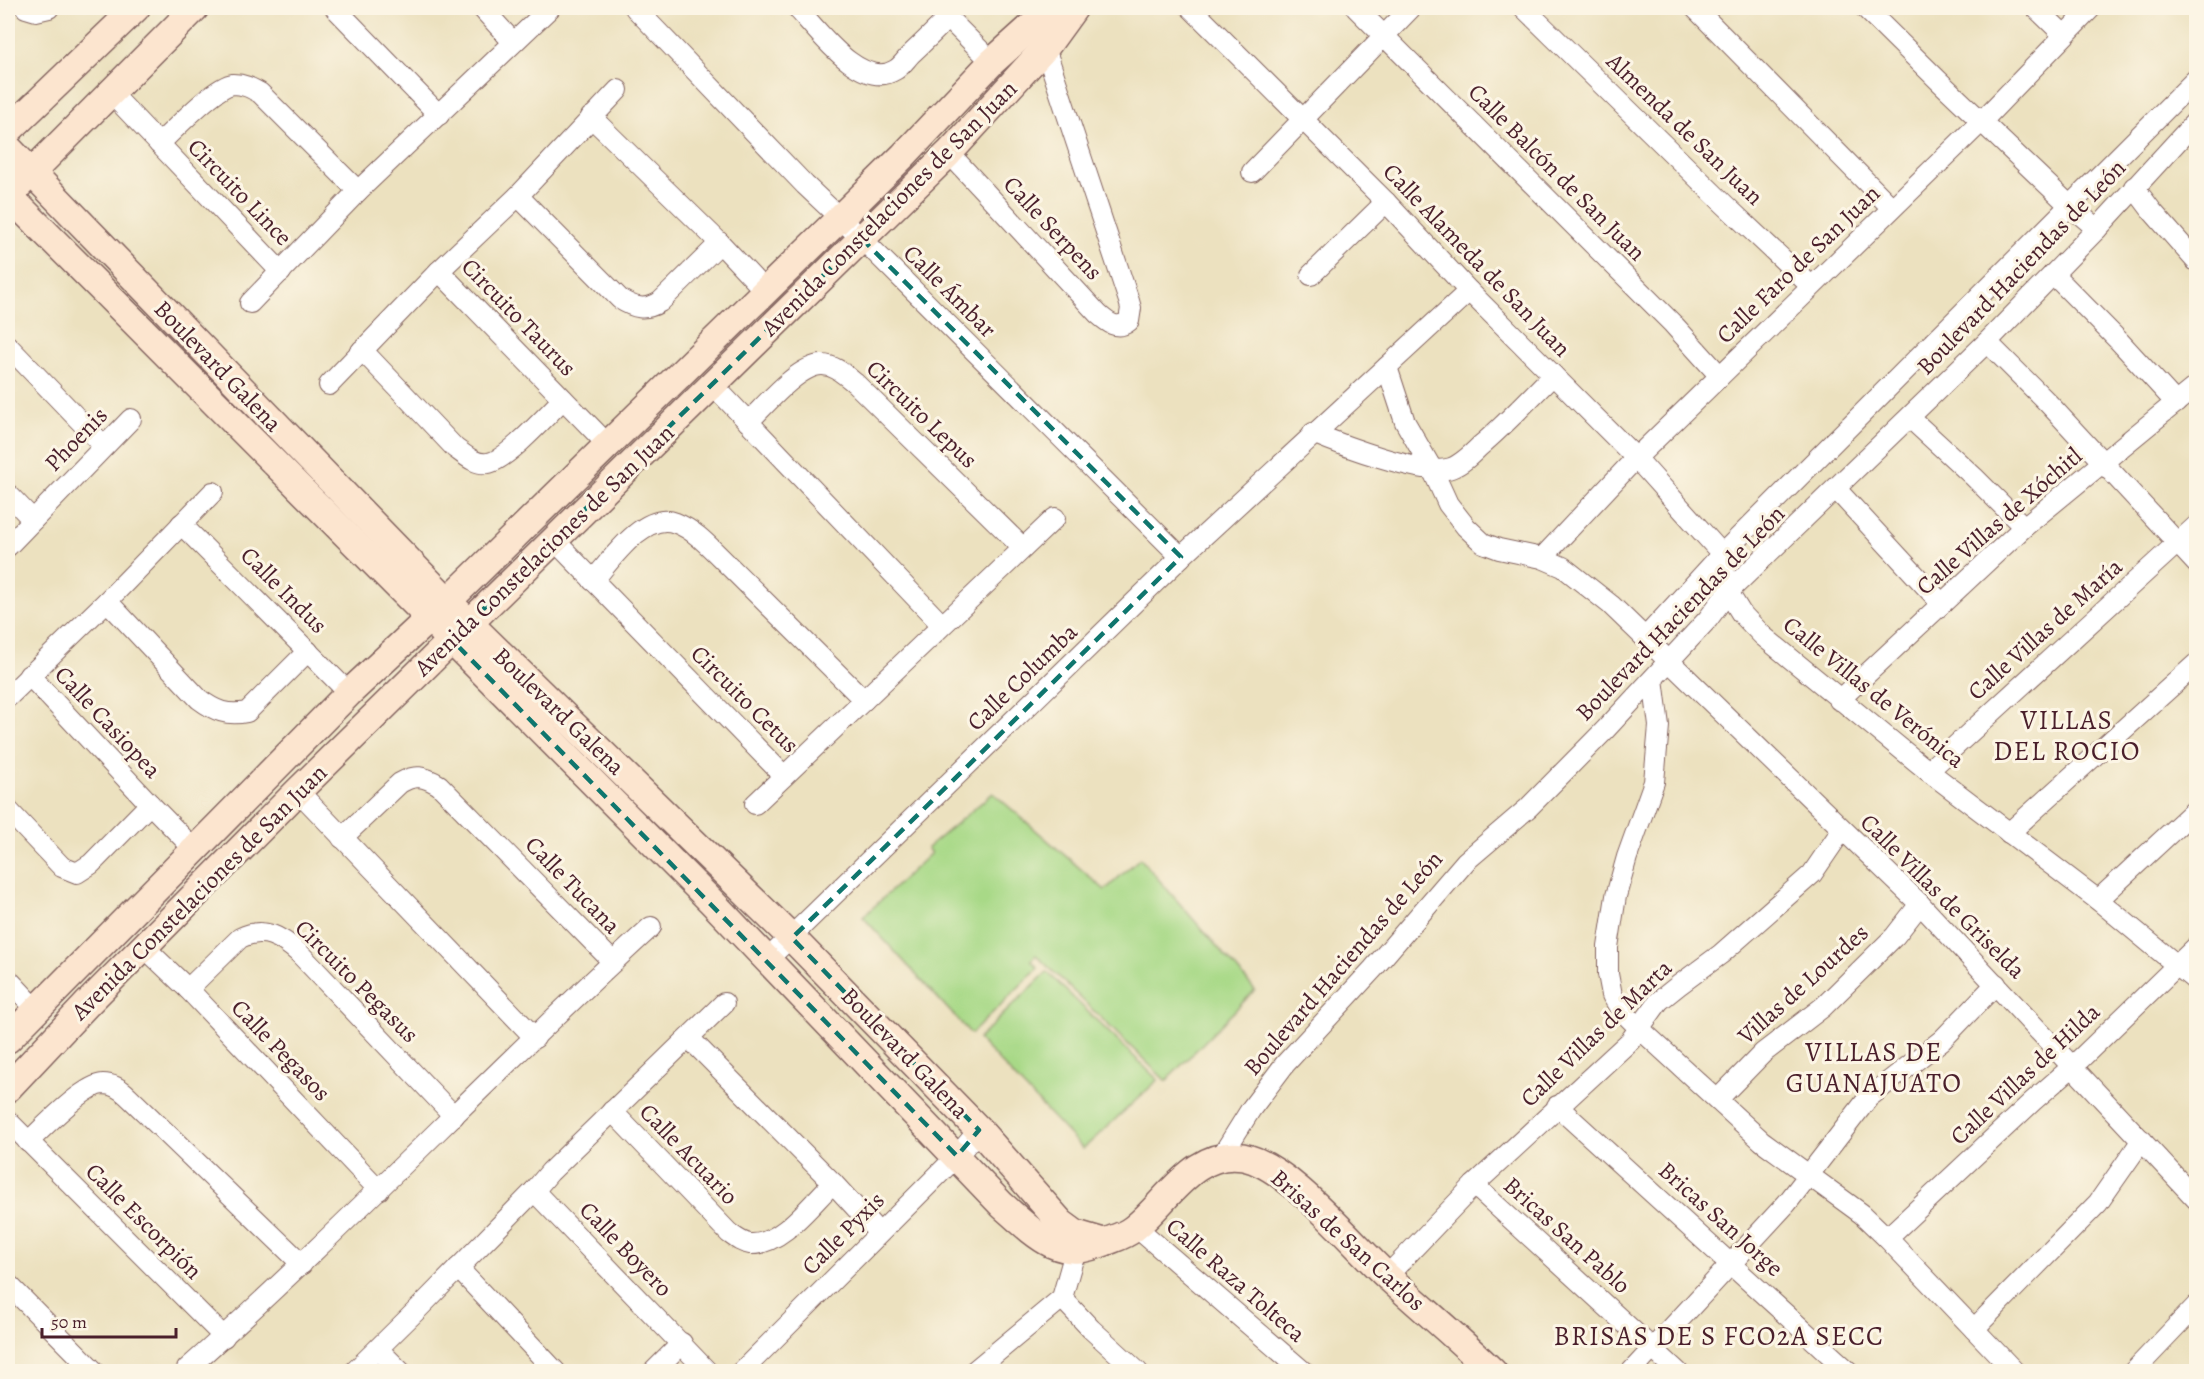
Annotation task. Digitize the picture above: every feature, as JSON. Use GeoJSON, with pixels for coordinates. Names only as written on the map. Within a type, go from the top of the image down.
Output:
{"type":"FeatureCollection","features":[{"type":"Feature","properties":{"kind":"street"},"geometry":{"type":"LineString","coordinates":[[26,8],[36,11],[49,8]]}},
{"type":"Feature","properties":{"kind":"street"},"geometry":{"type":"LineString","coordinates":[[8,131],[136,8]]}},
{"type":"Feature","properties":{"kind":"street"},"geometry":{"type":"LineString","coordinates":[[8,196],[195,8]]}},
{"type":"Feature","properties":{"kind":"street"},"geometry":{"type":"LineString","coordinates":[[335,8],[439,115]]}},
{"type":"Feature","properties":{"kind":"street"},"geometry":{"type":"LineString","coordinates":[[482,8],[513,42]]}},
{"type":"Feature","properties":{"kind":"street","name":"Circuito Lince"},"geometry":{"type":"LineString","coordinates":[[110,92],[281,272],[358,191],[550,8]]}},
{"type":"Feature","properties":{"kind":"street","name":"Calle Ámbar"},"geometry":{"type":"LineString","coordinates":[[635,8],[805,185],[1181,557]]}},
{"type":"Feature","properties":{"kind":"street"},"geometry":{"type":"LineString","coordinates":[[797,8],[846,60],[869,74],[883,75],[895,70],[943,13],[992,62]]}},
{"type":"Feature","properties":{"kind":"street","name":"Avenida Constelaciones de San Juan"},"geometry":{"type":"LineString","coordinates":[[8,1088],[298,791],[949,153],[1045,48],[1074,8]]}},
{"type":"Feature","properties":{"kind":"street","name":"Calle Alameda de San Juan"},"geometry":{"type":"LineString","coordinates":[[1191,8],[1386,202],[1469,291],[1636,458],[1722,554]]}},
{"type":"Feature","properties":{"kind":"street","name":"Calle Balcón de San Juan"},"geometry":{"type":"LineString","coordinates":[[1356,8],[1665,315],[1720,376]]}},
{"type":"Feature","properties":{"kind":"street"},"geometry":{"type":"LineString","coordinates":[[1252,172],[1411,8]]}},
{"type":"Feature","properties":{"kind":"street","name":"Almenda de San Juan"},"geometry":{"type":"LineString","coordinates":[[1524,8],[1811,286]]}},
{"type":"Feature","properties":{"kind":"street"},"geometry":{"type":"LineString","coordinates":[[1695,8],[1892,208]]}},
{"type":"Feature","properties":{"kind":"street"},"geometry":{"type":"LineString","coordinates":[[1865,8],[2069,205],[2097,229]]}},
{"type":"Feature","properties":{"kind":"street"},"geometry":{"type":"LineString","coordinates":[[2036,8],[2064,35]]}},
{"type":"Feature","properties":{"kind":"street","name":"Calle Faro de San Juan"},"geometry":{"type":"LineString","coordinates":[[1542,558],[1636,458],[1982,121],[2091,8]]}},
{"type":"Feature","properties":{"kind":"street"},"geometry":{"type":"LineString","coordinates":[[1044,15],[1045,48]]}},
{"type":"Feature","properties":{"kind":"street","name":"Avenida Constelaciones de San Juan"},"geometry":{"type":"LineString","coordinates":[[8,1039],[350,693],[608,445],[840,218],[992,62],[1044,15]]}},
{"type":"Feature","properties":{"kind":"street","name":"Calle Serpens"},"geometry":{"type":"LineString","coordinates":[[949,153],[1098,314],[1108,323],[1117,326],[1125,325],[1131,316],[1129,301],[1045,48]]}},
{"type":"Feature","properties":{"kind":"street","name":"Boulevard Haciendas de León"},"geometry":{"type":"LineString","coordinates":[[1645,638],[1722,554],[2196,79]]}},
{"type":"Feature","properties":{"kind":"street","name":"Circuito Lince"},"geometry":{"type":"LineString","coordinates":[[159,144],[217,90],[232,84],[247,86],[260,93],[358,191]]}},
{"type":"Feature","properties":{"kind":"street","name":"Circuito Taurus"},"geometry":{"type":"LineString","coordinates":[[563,399],[504,456],[490,463],[480,463],[455,448],[362,350],[439,271],[518,196],[618,90]]}},
{"type":"Feature","properties":{"kind":"street"},"geometry":{"type":"LineString","coordinates":[[591,117],[720,243],[765,291]]}},
{"type":"Feature","properties":{"kind":"street","name":"Boulevard Haciendas de León"},"geometry":{"type":"LineString","coordinates":[[1221,1156],[1251,1109],[1285,1064],[1466,861],[1528,808],[1671,661],[1728,592],[1987,342],[2097,229],[2134,187],[2194,131]]}},
{"type":"Feature","properties":{"kind":"street","name":"Boulevard Galena"},"geometry":{"type":"LineString","coordinates":[[8,148],[438,610]]}},
{"type":"Feature","properties":{"kind":"street"},"geometry":{"type":"LineString","coordinates":[[2134,187],[2196,261]]}},
{"type":"Feature","properties":{"kind":"street","name":"Boulevard Galena"},"geometry":{"type":"LineString","coordinates":[[8,196],[461,632],[792,938],[979,1130],[1074,1239]]}},
{"type":"Feature","properties":{"kind":"street"},"geometry":{"type":"LineString","coordinates":[[518,196],[620,299],[631,306],[651,308],[660,302],[720,243]]}},
{"type":"Feature","properties":{"kind":"street"},"geometry":{"type":"LineString","coordinates":[[1311,275],[1386,202]]}},
{"type":"Feature","properties":{"kind":"street","name":"Circuito Taurus"},"geometry":{"type":"LineString","coordinates":[[439,271],[608,445]]}},
{"type":"Feature","properties":{"kind":"street"},"geometry":{"type":"LineString","coordinates":[[250,303],[281,272]]}},
{"type":"Feature","properties":{"kind":"street"},"geometry":{"type":"LineString","coordinates":[[2053,274],[2121,342],[2176,403]]}},
{"type":"Feature","properties":{"kind":"street","name":"Calle Columba"},"geometry":{"type":"LineString","coordinates":[[767,960],[1181,557],[1469,291]]}},
{"type":"Feature","properties":{"kind":"street"},"geometry":{"type":"LineString","coordinates":[[1987,342],[2048,403],[2196,563]]}},
{"type":"Feature","properties":{"kind":"street"},"geometry":{"type":"LineString","coordinates":[[8,346],[104,446]]}},
{"type":"Feature","properties":{"kind":"street"},"geometry":{"type":"LineString","coordinates":[[329,385],[362,350]]}},
{"type":"Feature","properties":{"kind":"street","name":"Circuito Lepus"},"geometry":{"type":"LineString","coordinates":[[748,422],[791,380],[808,369],[822,365],[838,370],[1023,548]]}},
{"type":"Feature","properties":{"kind":"street","name":"Calle Villas de Griselda"},"geometry":{"type":"LineString","coordinates":[[1387,367],[1405,422],[1432,469],[1448,504],[1466,527],[1483,543],[1542,558],[1563,567],[1611,605],[1920,904],[2196,1199]]}},
{"type":"Feature","properties":{"kind":"street"},"geometry":{"type":"LineString","coordinates":[[1313,433],[1356,450],[1432,469],[1449,469],[1459,464],[1498,431],[1553,375]]}},
{"type":"Feature","properties":{"kind":"street"},"geometry":{"type":"LineString","coordinates":[[713,385],[942,625]]}},
{"type":"Feature","properties":{"kind":"street","name":"Calle Villas de Xóchitl"},"geometry":{"type":"LineString","coordinates":[[1839,700],[2024,527],[2196,386]]}},
{"type":"Feature","properties":{"kind":"street"},"geometry":{"type":"LineString","coordinates":[[1910,418],[2024,527]]}},
{"type":"Feature","properties":{"kind":"street","name":"Phoenis"},"geometry":{"type":"LineString","coordinates":[[8,546],[131,419]]}},
{"type":"Feature","properties":{"kind":"street"},"geometry":{"type":"LineString","coordinates":[[1836,489],[1942,604]]}},
{"type":"Feature","properties":{"kind":"street","name":"Calle Casiopea"},"geometry":{"type":"LineString","coordinates":[[8,697],[107,602],[213,492]]}},
{"type":"Feature","properties":{"kind":"street"},"geometry":{"type":"LineString","coordinates":[[8,494],[33,520]]}},
{"type":"Feature","properties":{"kind":"street","name":"Circuito Cetus"},"geometry":{"type":"LineString","coordinates":[[555,541],[784,776],[1055,518]]}},
{"type":"Feature","properties":{"kind":"street"},"geometry":{"type":"LineString","coordinates":[[593,580],[645,526],[662,520],[675,522],[692,531],[717,554],[864,700]]}},
{"type":"Feature","properties":{"kind":"street","name":"Calle Indus"},"geometry":{"type":"LineString","coordinates":[[181,524],[350,693]]}},
{"type":"Feature","properties":{"kind":"street","name":"Calle Villas de María"},"geometry":{"type":"LineString","coordinates":[[1928,771],[2196,526]]}},
{"type":"Feature","properties":{"kind":"street","name":"Calle Villas de Verónica"},"geometry":{"type":"LineString","coordinates":[[1722,554],[1728,592],[1741,613],[1763,636],[1928,771],[2098,900],[2196,981]]}},
{"type":"Feature","properties":{"kind":"street"},"geometry":{"type":"LineString","coordinates":[[107,602],[200,699],[222,713],[247,712],[308,651]]}},
{"type":"Feature","properties":{"kind":"street","name":"Boulevard Galena"},"geometry":{"type":"LineString","coordinates":[[461,632],[767,960],[1002,1205],[1024,1224],[1074,1239]]}},
{"type":"Feature","properties":{"kind":"street"},"geometry":{"type":"LineString","coordinates":[[2009,833],[2196,664]]}},
{"type":"Feature","properties":{"kind":"street","name":"Calle Casiopea"},"geometry":{"type":"LineString","coordinates":[[29,675],[194,849]]}},
{"type":"Feature","properties":{"kind":"street"},"geometry":{"type":"LineString","coordinates":[[1653,679],[1659,726],[1654,782],[1616,896],[1608,947],[1608,974],[1612,995],[1621,1010],[1640,1029],[1762,1141],[1862,1214],[2015,1371]]}},
{"type":"Feature","properties":{"kind":"street"},"geometry":{"type":"LineString","coordinates":[[755,804],[784,776]]}},
{"type":"Feature","properties":{"kind":"street","name":"Calle Tucana"},"geometry":{"type":"LineString","coordinates":[[342,838],[400,783],[411,777],[429,778],[439,785],[612,962],[535,1038]]}},
{"type":"Feature","properties":{"kind":"street"},"geometry":{"type":"LineString","coordinates":[[187,1369],[302,1264],[535,1038],[298,791]]}},
{"type":"Feature","properties":{"kind":"street","name":"Calle Casiopea"},"geometry":{"type":"LineString","coordinates":[[8,810],[62,867],[77,873],[91,864],[150,804]]}},
{"type":"Feature","properties":{"kind":"street"},"geometry":{"type":"LineString","coordinates":[[2098,900],[2196,809]]}},
{"type":"Feature","properties":{"kind":"street","name":"Calle Villas de Marta"},"geometry":{"type":"LineString","coordinates":[[1387,1276],[1474,1185],[1616,1054],[1640,1029],[1659,1001],[1721,954],[1812,874],[1842,830]]}},
{"type":"Feature","properties":{"kind":"street","name":"Villas de Lourdes"},"geometry":{"type":"LineString","coordinates":[[1718,1099],[1762,1053],[1823,1007],[1895,936],[1920,904]]}},
{"type":"Feature","properties":{"kind":"street"},"geometry":{"type":"LineString","coordinates":[[612,962],[651,927]]}},
{"type":"Feature","properties":{"kind":"street","name":"Circuito Pegasus"},"geometry":{"type":"LineString","coordinates":[[188,989],[240,938],[249,933],[272,933],[299,953],[454,1116]]}},
{"type":"Feature","properties":{"kind":"street","name":"Calle Pegasos"},"geometry":{"type":"LineString","coordinates":[[144,947],[188,989],[379,1190]]}},
{"type":"Feature","properties":{"kind":"street","name":"Calle Villas de Hilda"},"geometry":{"type":"LineString","coordinates":[[1887,1238],[2072,1067],[2196,947]]}},
{"type":"Feature","properties":{"kind":"street"},"geometry":{"type":"LineString","coordinates":[[8,979],[36,1009]]}},
{"type":"Feature","properties":{"kind":"street"},"geometry":{"type":"LineString","coordinates":[[1631,1371],[1787,1203],[1869,1097],[1942,1040],[1996,984]]}},
{"type":"Feature","properties":{"kind":"street","name":"Calle Acuario"},"geometry":{"type":"LineString","coordinates":[[724,1003],[612,1111],[729,1233],[749,1244],[770,1240],[780,1235],[832,1183]]}},
{"type":"Feature","properties":{"kind":"street"},"geometry":{"type":"LineString","coordinates":[[689,1038],[879,1233]]}},
{"type":"Feature","properties":{"kind":"street"},"geometry":{"type":"LineString","coordinates":[[28,1142],[87,1089],[105,1084],[114,1086],[128,1096],[302,1264]]}},
{"type":"Feature","properties":{"kind":"street","name":"Bricas San Jorge"},"geometry":{"type":"LineString","coordinates":[[1557,1106],[1849,1371]]}},
{"type":"Feature","properties":{"kind":"street"},"geometry":{"type":"LineString","coordinates":[[354,1371],[612,1111]]}},
{"type":"Feature","properties":{"kind":"street","name":"Calle Escorpión"},"geometry":{"type":"LineString","coordinates":[[8,1122],[224,1337]]}},
{"type":"Feature","properties":{"kind":"street","name":"Calle Pyxis"},"geometry":{"type":"LineString","coordinates":[[741,1371],[957,1156],[979,1130]]}},
{"type":"Feature","properties":{"kind":"street"},"geometry":{"type":"LineString","coordinates":[[1974,1329],[2098,1203],[2142,1140]]}},
{"type":"Feature","properties":{"kind":"street"},"geometry":{"type":"LineString","coordinates":[[974,1371],[1062,1298],[1074,1239],[1124,1235],[1136,1227],[1180,1182],[1195,1170],[1221,1156]]}},
{"type":"Feature","properties":{"kind":"street","name":"Brisas de San Carlos"},"geometry":{"type":"LineString","coordinates":[[1221,1156],[1258,1161],[1295,1186],[1483,1368]]}},
{"type":"Feature","properties":{"kind":"street","name":"Bricas San Pablo"},"geometry":{"type":"LineString","coordinates":[[1474,1185],[1678,1371]]}},
{"type":"Feature","properties":{"kind":"street","name":"Calle Boyero"},"geometry":{"type":"LineString","coordinates":[[534,1191],[708,1371]]}},
{"type":"Feature","properties":{"kind":"street","name":"Calle Raza Tolteca"},"geometry":{"type":"LineString","coordinates":[[1136,1227],[1304,1371]]}},
{"type":"Feature","properties":{"kind":"street"},"geometry":{"type":"LineString","coordinates":[[458,1268],[556,1371]]}},
{"type":"Feature","properties":{"kind":"street"},"geometry":{"type":"LineString","coordinates":[[8,1284],[95,1371]]}},
{"type":"Feature","properties":{"kind":"street"},"geometry":{"type":"LineString","coordinates":[[1062,1298],[1091,1329],[1138,1371]]}},
{"type":"Feature","properties":{"kind":"street"},"geometry":{"type":"LineString","coordinates":[[2133,1371],[2196,1306]]}},
{"type":"Feature","properties":{"kind":"street"},"geometry":{"type":"LineString","coordinates":[[652,1371],[682,1343]]}},
{"type":"Feature","properties":{"kind":"street"},"geometry":{"type":"LineString","coordinates":[[378,1348],[401,1371]]}},
{"type":"Feature","properties":{"kind":"highlighted area"},"geometry":{"type":"Polygon","coordinates":[[[861,238],[1181,557],[792,938],[979,1130],[957,1156],[452,640],[861,238]]]}},
{"type":"Feature","properties":{"kind":"green space"},"geometry":{"type":"Polygon","coordinates":[[[993,793],[1105,890],[1140,858],[1255,990],[1166,1081],[1036,955],[1031,960],[1038,968],[971,1034],[863,917],[931,853],[927,848],[993,793]]]}},
{"type":"Feature","properties":{"kind":"green space"},"geometry":{"type":"Polygon","coordinates":[[[1047,972],[1158,1080],[1083,1149],[978,1039],[1047,972]]]}},
{"type":"Feature","properties":{"kind":"district","name":"VILLAS DEL ROCIO"},"geometry":{"type":"Point","coordinates":[2067,736]}},
{"type":"Feature","properties":{"kind":"district","name":"VILLAS DE GUANAJUATO"},"geometry":{"type":"Point","coordinates":[1874,1068]}},
{"type":"Feature","properties":{"kind":"district","name":"BRISAS DE S FCO2A SECC"},"geometry":{"type":"Point","coordinates":[1719,1336]}}]}
